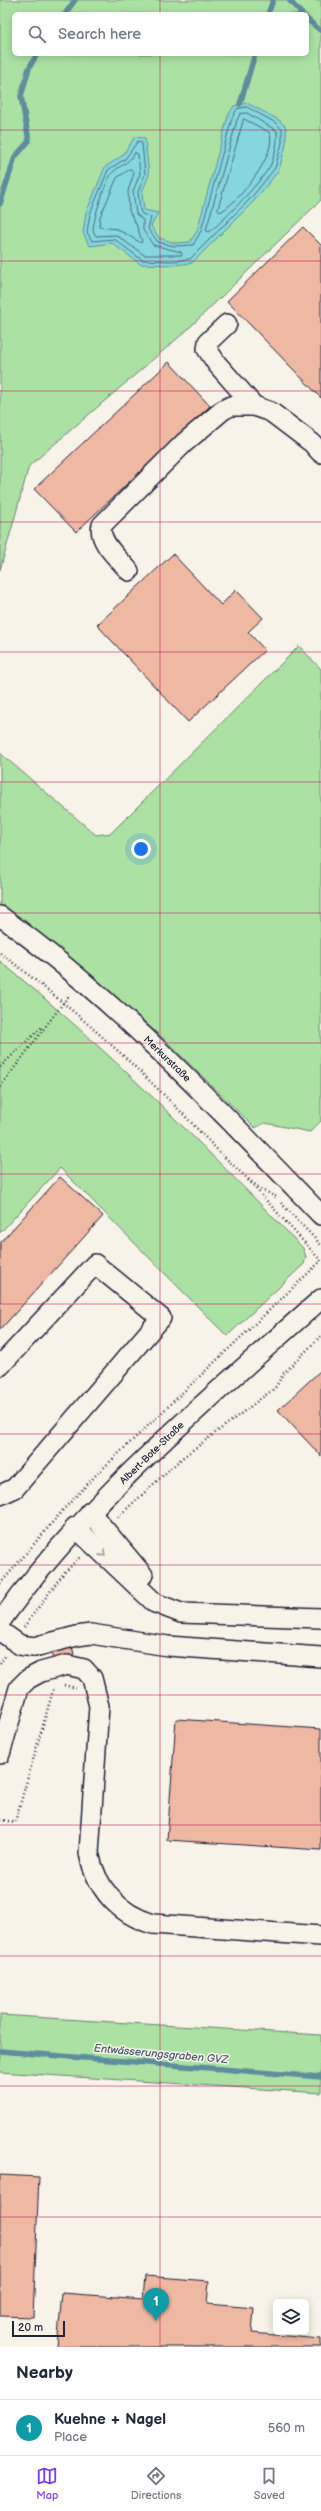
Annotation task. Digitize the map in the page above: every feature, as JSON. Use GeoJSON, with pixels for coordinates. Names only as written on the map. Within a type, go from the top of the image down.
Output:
{"type":"FeatureCollection","features":[{"type":"Feature","properties":{"kind":"street"},"geometry":{"type":"LineString","coordinates":[[227,324],[208,342],[207,349],[217,364],[254,406]]}},
{"type":"Feature","properties":{"kind":"street"},"geometry":{"type":"LineString","coordinates":[[129,571],[102,539],[100,532],[102,525],[184,443],[223,410],[239,405],[254,406],[280,416],[321,453]]}},
{"type":"Feature","properties":{"kind":"street","name":"Merkurstraße"},"geometry":{"type":"LineString","coordinates":[[0,916],[81,981],[185,1076],[321,1215]]}},
{"type":"Feature","properties":{"kind":"street"},"geometry":{"type":"LineString","coordinates":[[0,1366],[95,1264],[161,1318],[15,1488],[0,1495]]}},
{"type":"Feature","properties":{"kind":"street","name":"Albert-Bote-Straße"},"geometry":{"type":"LineString","coordinates":[[3,1609],[90,1512],[166,1438],[321,1299]]}},
{"type":"Feature","properties":{"kind":"street"},"geometry":{"type":"LineString","coordinates":[[90,1512],[99,1537],[155,1603],[181,1613],[321,1617]]}},
{"type":"Feature","properties":{"kind":"street"},"geometry":{"type":"LineString","coordinates":[[75,1527],[99,1537]]}},
{"type":"Feature","properties":{"kind":"street"},"geometry":{"type":"LineString","coordinates":[[7,1636],[20,1645],[34,1647],[91,1634],[168,1646],[321,1657]]}},
{"type":"Feature","properties":{"kind":"street"},"geometry":{"type":"LineString","coordinates":[[0,1754],[19,1688],[28,1679],[40,1672],[67,1665],[77,1666],[92,1678],[99,1706],[89,1853],[92,1867],[110,1899],[128,1914],[152,1924],[321,1936]]}},
{"type":"Feature","properties":{"kind":"path"},"geometry":{"type":"LineString","coordinates":[[0,953],[63,1003],[167,1097],[243,1174],[321,1261],[96,1475],[63,1510],[0,1584]]}},
{"type":"Feature","properties":{"kind":"path"},"geometry":{"type":"LineString","coordinates":[[0,1087],[48,1021],[81,981]]}},
{"type":"Feature","properties":{"kind":"path"},"geometry":{"type":"LineString","coordinates":[[0,1067],[48,1021]]}},
{"type":"Feature","properties":{"kind":"path"},"geometry":{"type":"LineString","coordinates":[[243,1174],[260,1189],[276,1197],[321,1244]]}},
{"type":"Feature","properties":{"kind":"path"},"geometry":{"type":"LineString","coordinates":[[0,1664],[7,1636],[63,1574],[138,1496],[182,1458],[275,1388],[284,1373],[321,1336]]}},
{"type":"Feature","properties":{"kind":"path"},"geometry":{"type":"LineString","coordinates":[[62,1685],[83,1690],[87,1673]]}},
{"type":"Feature","properties":{"kind":"path"},"geometry":{"type":"LineString","coordinates":[[0,1820],[15,1822],[55,1683]]}},
{"type":"Feature","properties":{"kind":"green space"},"geometry":{"type":"Polygon","coordinates":[[[0,0],[321,0],[321,200],[186,331],[29,466],[0,570],[0,0]]]}},
{"type":"Feature","properties":{"kind":"green space"},"geometry":{"type":"Polygon","coordinates":[[[299,646],[321,669],[321,1121],[310,1132],[265,1123],[255,1128],[165,1040],[90,974],[0,905],[0,753],[96,835],[111,833],[299,646]]]}},
{"type":"Feature","properties":{"kind":"green space"},"geometry":{"type":"Polygon","coordinates":[[[0,961],[40,994],[118,1064],[193,1136],[303,1248],[306,1257],[304,1264],[227,1336],[60,1168],[0,1233],[0,961]]]}},
{"type":"Feature","properties":{"kind":"green space"},"geometry":{"type":"Polygon","coordinates":[[[0,2015],[321,2035],[321,2093],[0,2072],[0,2015]]]}},
{"type":"Feature","properties":{"kind":"water"},"geometry":{"type":"Polygon","coordinates":[[[247,103],[279,120],[286,127],[286,144],[279,170],[254,201],[192,263],[173,265],[140,264],[112,243],[90,246],[83,233],[86,213],[105,167],[122,156],[135,137],[145,138],[149,175],[142,192],[144,210],[158,213],[151,226],[159,238],[175,243],[190,242],[197,231],[228,116],[234,106],[247,103]]]}},
{"type":"Feature","properties":{"kind":"building"},"geometry":{"type":"Polygon","coordinates":[[[303,227],[321,245],[321,398],[227,301],[303,227]]]}},
{"type":"Feature","properties":{"kind":"building"},"geometry":{"type":"Polygon","coordinates":[[[169,362],[210,406],[76,532],[34,489],[169,362]]]}},
{"type":"Feature","properties":{"kind":"building"},"geometry":{"type":"Polygon","coordinates":[[[173,554],[221,605],[236,590],[263,618],[248,632],[265,650],[188,722],[97,625],[173,554]]]}},
{"type":"Feature","properties":{"kind":"building"},"geometry":{"type":"Polygon","coordinates":[[[60,1177],[103,1216],[0,1330],[0,1243],[60,1177]]]}},
{"type":"Feature","properties":{"kind":"building"},"geometry":{"type":"Polygon","coordinates":[[[321,1370],[321,1456],[278,1410],[321,1370]]]}},
{"type":"Feature","properties":{"kind":"building"},"geometry":{"type":"Polygon","coordinates":[[[71,1643],[74,1654],[53,1660],[50,1649],[71,1643]]]}},
{"type":"Feature","properties":{"kind":"building"},"geometry":{"type":"Polygon","coordinates":[[[176,1719],[321,1729],[321,1850],[167,1840],[176,1719]]]}},
{"type":"Feature","properties":{"kind":"building"},"geometry":{"type":"Polygon","coordinates":[[[0,2175],[39,2177],[33,2317],[0,2316],[0,2175]]]}},
{"type":"Feature","properties":{"kind":"building"},"geometry":{"type":"Polygon","coordinates":[[[145,2276],[209,2281],[207,2304],[254,2308],[252,2333],[321,2339],[321,2347],[57,2347],[62,2293],[143,2299],[145,2276]]]}},
{"type":"Feature","properties":{"kind":"waterway"},"geometry":{"type":"LineString","coordinates":[[66,12],[75,0]]}},
{"type":"Feature","properties":{"kind":"waterway"},"geometry":{"type":"LineString","coordinates":[[269,12],[273,0]]}},
{"type":"Feature","properties":{"kind":"waterway"},"geometry":{"type":"LineString","coordinates":[[289,0],[300,12]]}},
{"type":"Feature","properties":{"kind":"waterway"},"geometry":{"type":"LineString","coordinates":[[309,21],[321,31]]}},
{"type":"Feature","properties":{"kind":"waterway"},"geometry":{"type":"LineString","coordinates":[[0,204],[15,157],[29,141],[21,96],[29,68],[36,56]]}},
{"type":"Feature","properties":{"kind":"waterway"},"geometry":{"type":"LineString","coordinates":[[240,104],[254,56]]}},
{"type":"Feature","properties":{"kind":"waterway","name":"Entwässerungsgraben GVZ"},"geometry":{"type":"LineString","coordinates":[[0,2051],[321,2077]]}},
{"type":"Feature","properties":{"kind":"place","name":"Kuehne + Nagel"},"geometry":{"type":"Point","coordinates":[156,2321]}}]}
